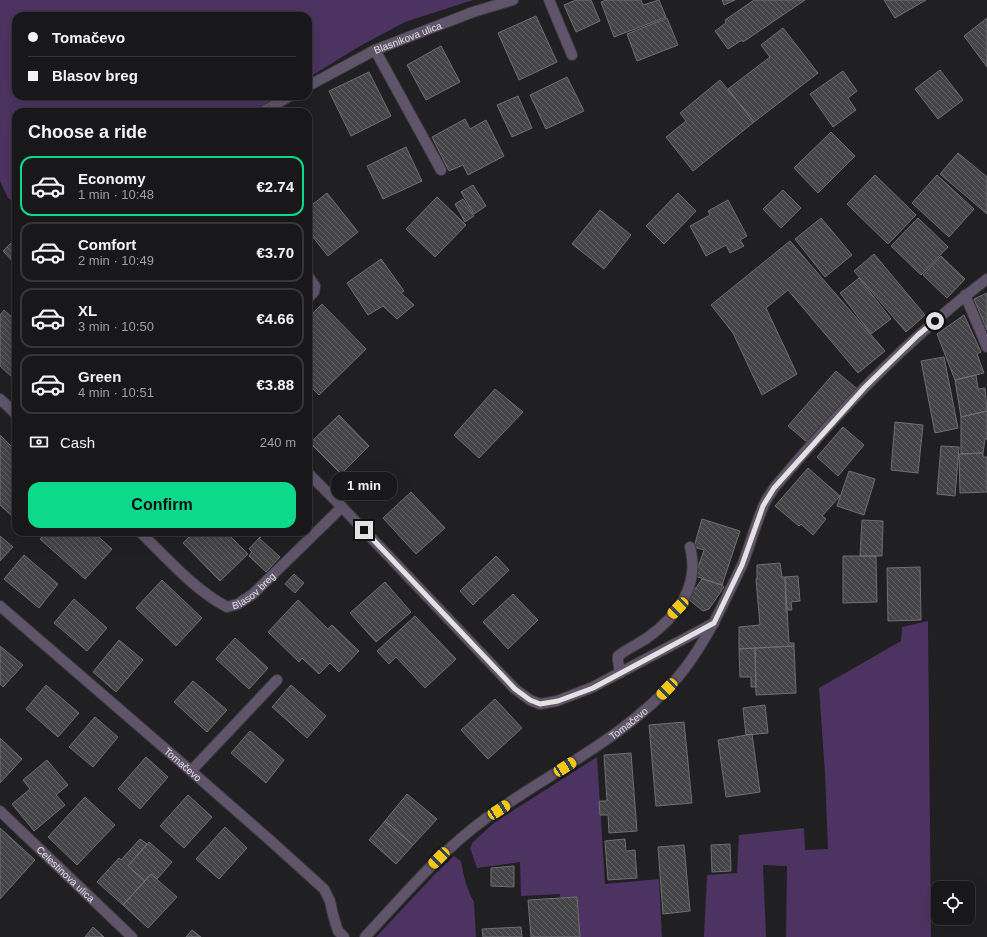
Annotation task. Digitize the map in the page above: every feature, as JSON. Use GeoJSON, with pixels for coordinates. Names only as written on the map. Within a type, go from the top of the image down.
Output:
{"type":"FeatureCollection","features":[{"type":"Feature","properties":{"kind":"street","name":"Blasnikova ulica"},"geometry":{"type":"LineString","coordinates":[[312,84],[376,50],[473,12],[513,0]]}},
{"type":"Feature","properties":{"kind":"street"},"geometry":{"type":"LineString","coordinates":[[549,0],[572,55]]}},
{"type":"Feature","properties":{"kind":"street"},"geometry":{"type":"LineString","coordinates":[[376,50],[441,170]]}},
{"type":"Feature","properties":{"kind":"street"},"geometry":{"type":"LineString","coordinates":[[269,108],[283,100]]}},
{"type":"Feature","properties":{"kind":"street","name":"Tomačevo"},"geometry":{"type":"LineString","coordinates":[[365,937],[414,884],[462,836],[486,818],[609,738],[656,700],[678,677],[697,653],[714,623],[742,565],[763,506],[774,488],[865,387],[918,335],[987,279]]}},
{"type":"Feature","properties":{"kind":"street"},"geometry":{"type":"LineString","coordinates":[[312,282],[315,286],[312,294]]}},
{"type":"Feature","properties":{"kind":"street"},"geometry":{"type":"LineString","coordinates":[[965,296],[987,347]]}},
{"type":"Feature","properties":{"kind":"street"},"geometry":{"type":"LineString","coordinates":[[0,399],[12,410]]}},
{"type":"Feature","properties":{"kind":"street"},"geometry":{"type":"LineString","coordinates":[[312,477],[515,689],[530,700],[540,704],[558,701],[593,688],[714,623]]}},
{"type":"Feature","properties":{"kind":"street","name":"Blasov breg"},"geometry":{"type":"LineString","coordinates":[[144,536],[194,584],[214,600],[227,607],[238,604],[253,594],[342,507]]}},
{"type":"Feature","properties":{"kind":"street"},"geometry":{"type":"LineString","coordinates":[[620,673],[618,656],[648,636],[678,608],[687,594],[690,584],[693,560],[690,547]]}},
{"type":"Feature","properties":{"kind":"street","name":"Tomačevo"},"geometry":{"type":"LineString","coordinates":[[0,606],[266,836],[324,889],[330,901],[338,931],[344,937]]}},
{"type":"Feature","properties":{"kind":"street"},"geometry":{"type":"LineString","coordinates":[[191,771],[277,680]]}},
{"type":"Feature","properties":{"kind":"street","name":"Celestinova ulica"},"geometry":{"type":"LineString","coordinates":[[0,811],[132,937]]}},
{"type":"Feature","properties":{"kind":"shaded area"},"geometry":{"type":"Polygon","coordinates":[[[0,0],[473,0],[405,22],[360,46],[312,76],[312,12],[12,12],[12,100],[273,100],[260,108],[12,108],[12,200],[8,198],[0,181],[0,0]]]}},
{"type":"Feature","properties":{"kind":"shaded area"},"geometry":{"type":"Polygon","coordinates":[[[928,621],[931,937],[786,937],[787,866],[763,865],[766,937],[704,937],[707,875],[737,873],[739,835],[804,828],[805,850],[828,849],[825,773],[819,688],[901,641],[902,627],[928,621]]]}},
{"type":"Feature","properties":{"kind":"shaded area"},"geometry":{"type":"Polygon","coordinates":[[[597,757],[605,884],[659,879],[662,937],[562,937],[560,894],[521,896],[520,862],[477,868],[470,848],[473,842],[495,822],[597,757]]]}},
{"type":"Feature","properties":{"kind":"shaded area"},"geometry":{"type":"Polygon","coordinates":[[[454,856],[461,861],[469,892],[474,902],[476,937],[376,937],[436,873],[454,856]]]}},
{"type":"Feature","properties":{"kind":"building"},"geometry":{"type":"Polygon","coordinates":[[[576,0],[591,0],[600,21],[576,32],[564,5],[576,0]]]}},
{"type":"Feature","properties":{"kind":"building"},"geometry":{"type":"Polygon","coordinates":[[[606,0],[641,0],[643,5],[659,0],[666,17],[614,37],[601,2],[606,0]]]}},
{"type":"Feature","properties":{"kind":"building"},"geometry":{"type":"Polygon","coordinates":[[[722,0],[735,0],[724,5],[722,0]]]}},
{"type":"Feature","properties":{"kind":"building"},"geometry":{"type":"Polygon","coordinates":[[[754,0],[805,0],[743,42],[742,40],[728,49],[715,31],[726,23],[725,20],[754,0]]]}},
{"type":"Feature","properties":{"kind":"building"},"geometry":{"type":"Polygon","coordinates":[[[884,0],[926,0],[895,18],[884,0]]]}},
{"type":"Feature","properties":{"kind":"building"},"geometry":{"type":"Polygon","coordinates":[[[536,16],[557,62],[519,80],[498,33],[536,16]]]}},
{"type":"Feature","properties":{"kind":"building"},"geometry":{"type":"Polygon","coordinates":[[[667,18],[678,45],[637,61],[627,34],[667,18]]]}},
{"type":"Feature","properties":{"kind":"building"},"geometry":{"type":"Polygon","coordinates":[[[987,18],[987,67],[964,36],[987,18]]]}},
{"type":"Feature","properties":{"kind":"building"},"geometry":{"type":"Polygon","coordinates":[[[783,28],[818,73],[754,122],[728,89],[770,57],[761,45],[783,28]]]}},
{"type":"Feature","properties":{"kind":"building"},"geometry":{"type":"Polygon","coordinates":[[[441,46],[460,82],[426,100],[407,65],[441,46]]]}},
{"type":"Feature","properties":{"kind":"building"},"geometry":{"type":"Polygon","coordinates":[[[940,70],[963,100],[938,119],[915,89],[940,70]]]}},
{"type":"Feature","properties":{"kind":"building"},"geometry":{"type":"Polygon","coordinates":[[[843,71],[857,91],[848,98],[856,110],[833,127],[810,94],[843,71]]]}},
{"type":"Feature","properties":{"kind":"building"},"geometry":{"type":"Polygon","coordinates":[[[369,72],[391,116],[351,136],[329,91],[369,72]]]}},
{"type":"Feature","properties":{"kind":"building"},"geometry":{"type":"Polygon","coordinates":[[[567,77],[584,111],[546,129],[530,95],[567,77]]]}},
{"type":"Feature","properties":{"kind":"building"},"geometry":{"type":"Polygon","coordinates":[[[720,80],[754,122],[693,171],[666,137],[686,121],[680,113],[720,80]]]}},
{"type":"Feature","properties":{"kind":"building"},"geometry":{"type":"Polygon","coordinates":[[[518,96],[532,128],[512,137],[497,105],[518,96]]]}},
{"type":"Feature","properties":{"kind":"building"},"geometry":{"type":"Polygon","coordinates":[[[465,119],[470,129],[486,120],[504,156],[468,175],[463,165],[449,171],[432,137],[465,119]]]}},
{"type":"Feature","properties":{"kind":"building"},"geometry":{"type":"Polygon","coordinates":[[[831,132],[855,156],[818,193],[794,168],[831,132]]]}},
{"type":"Feature","properties":{"kind":"building"},"geometry":{"type":"Polygon","coordinates":[[[406,147],[422,181],[383,199],[367,166],[406,147]]]}},
{"type":"Feature","properties":{"kind":"building"},"geometry":{"type":"Polygon","coordinates":[[[958,153],[987,177],[987,214],[940,174],[958,153]]]}},
{"type":"Feature","properties":{"kind":"building"},"geometry":{"type":"Polygon","coordinates":[[[875,175],[916,215],[888,244],[847,204],[875,175]]]}},
{"type":"Feature","properties":{"kind":"building"},"geometry":{"type":"Polygon","coordinates":[[[937,175],[974,209],[949,237],[912,203],[937,175]]]}},
{"type":"Feature","properties":{"kind":"building"},"geometry":{"type":"Polygon","coordinates":[[[473,185],[486,206],[474,214],[461,192],[473,185]]]}},
{"type":"Feature","properties":{"kind":"building"},"geometry":{"type":"Polygon","coordinates":[[[783,190],[801,208],[781,228],[763,209],[783,190]]]}},
{"type":"Feature","properties":{"kind":"building"},"geometry":{"type":"Polygon","coordinates":[[[327,193],[358,232],[328,256],[312,236],[312,205],[327,193]]]}},
{"type":"Feature","properties":{"kind":"building"},"geometry":{"type":"Polygon","coordinates":[[[678,193],[696,211],[664,244],[646,226],[678,193]]]}},
{"type":"Feature","properties":{"kind":"building"},"geometry":{"type":"Polygon","coordinates":[[[437,197],[466,225],[435,257],[406,229],[437,197]]]}},
{"type":"Feature","properties":{"kind":"building"},"geometry":{"type":"Polygon","coordinates":[[[463,199],[474,216],[465,222],[455,204],[463,199]]]}},
{"type":"Feature","properties":{"kind":"building"},"geometry":{"type":"Polygon","coordinates":[[[728,200],[747,236],[740,240],[744,246],[730,253],[726,245],[706,256],[690,226],[710,215],[708,211],[728,200]]]}},
{"type":"Feature","properties":{"kind":"building"},"geometry":{"type":"Polygon","coordinates":[[[600,210],[631,235],[604,269],[572,244],[600,210]]]}},
{"type":"Feature","properties":{"kind":"building"},"geometry":{"type":"Polygon","coordinates":[[[821,218],[852,255],[825,277],[795,239],[821,218]]]}},
{"type":"Feature","properties":{"kind":"building"},"geometry":{"type":"Polygon","coordinates":[[[918,218],[948,247],[921,275],[891,246],[918,218]]]}},
{"type":"Feature","properties":{"kind":"building"},"geometry":{"type":"Polygon","coordinates":[[[790,241],[885,351],[858,373],[788,290],[766,308],[797,374],[762,395],[733,333],[711,305],[790,241]]]}},
{"type":"Feature","properties":{"kind":"building"},"geometry":{"type":"Polygon","coordinates":[[[12,242],[12,261],[3,251],[12,242]]]}},
{"type":"Feature","properties":{"kind":"building"},"geometry":{"type":"Polygon","coordinates":[[[874,254],[925,315],[906,332],[854,271],[874,254]]]}},
{"type":"Feature","properties":{"kind":"building"},"geometry":{"type":"Polygon","coordinates":[[[941,256],[965,279],[947,298],[923,275],[941,256]]]}},
{"type":"Feature","properties":{"kind":"building"},"geometry":{"type":"Polygon","coordinates":[[[381,259],[404,291],[401,293],[414,305],[397,319],[383,306],[368,315],[347,283],[381,259]]]}},
{"type":"Feature","properties":{"kind":"building"},"geometry":{"type":"Polygon","coordinates":[[[859,278],[891,319],[871,334],[840,293],[859,278]]]}},
{"type":"Feature","properties":{"kind":"building"},"geometry":{"type":"Polygon","coordinates":[[[987,293],[987,330],[974,299],[987,293]]]}},
{"type":"Feature","properties":{"kind":"building"},"geometry":{"type":"Polygon","coordinates":[[[322,304],[366,349],[319,395],[312,388],[312,314],[322,304]]]}},
{"type":"Feature","properties":{"kind":"building"},"geometry":{"type":"Polygon","coordinates":[[[4,310],[12,317],[12,377],[0,366],[0,315],[4,310]]]}},
{"type":"Feature","properties":{"kind":"building"},"geometry":{"type":"Polygon","coordinates":[[[964,315],[981,352],[977,354],[984,373],[955,380],[937,334],[964,315]]]}},
{"type":"Feature","properties":{"kind":"building"},"geometry":{"type":"Polygon","coordinates":[[[944,357],[958,428],[935,433],[921,361],[944,357]]]}},
{"type":"Feature","properties":{"kind":"building"},"geometry":{"type":"Polygon","coordinates":[[[836,371],[856,388],[808,443],[788,426],[836,371]]]}},
{"type":"Feature","properties":{"kind":"building"},"geometry":{"type":"Polygon","coordinates":[[[976,375],[978,389],[985,388],[987,411],[961,417],[955,380],[976,375]]]}},
{"type":"Feature","properties":{"kind":"building"},"geometry":{"type":"Polygon","coordinates":[[[495,389],[523,412],[479,458],[454,435],[495,389]]]}},
{"type":"Feature","properties":{"kind":"building"},"geometry":{"type":"Polygon","coordinates":[[[987,411],[987,439],[985,439],[983,453],[961,454],[961,417],[987,411]]]}},
{"type":"Feature","properties":{"kind":"building"},"geometry":{"type":"Polygon","coordinates":[[[339,415],[369,446],[341,474],[312,445],[312,441],[339,415]]]}},
{"type":"Feature","properties":{"kind":"building"},"geometry":{"type":"Polygon","coordinates":[[[895,422],[923,425],[918,473],[891,470],[895,422]]]}},
{"type":"Feature","properties":{"kind":"building"},"geometry":{"type":"Polygon","coordinates":[[[843,427],[864,445],[838,476],[817,457],[843,427]]]}},
{"type":"Feature","properties":{"kind":"building"},"geometry":{"type":"Polygon","coordinates":[[[0,435],[12,447],[12,516],[0,505],[0,435]]]}},
{"type":"Feature","properties":{"kind":"building"},"geometry":{"type":"Polygon","coordinates":[[[941,446],[959,447],[955,496],[937,494],[941,446]]]}},
{"type":"Feature","properties":{"kind":"building"},"geometry":{"type":"Polygon","coordinates":[[[983,453],[983,457],[987,457],[987,492],[960,493],[959,454],[983,453]]]}},
{"type":"Feature","properties":{"kind":"building"},"geometry":{"type":"Polygon","coordinates":[[[808,468],[840,496],[822,516],[826,519],[813,535],[801,524],[799,526],[775,506],[808,468]]]}},
{"type":"Feature","properties":{"kind":"building"},"geometry":{"type":"Polygon","coordinates":[[[849,471],[875,479],[864,515],[837,506],[849,471]]]}},
{"type":"Feature","properties":{"kind":"building"},"geometry":{"type":"Polygon","coordinates":[[[411,492],[445,528],[416,554],[383,518],[411,492]]]}},
{"type":"Feature","properties":{"kind":"building"},"geometry":{"type":"Polygon","coordinates":[[[702,519],[740,531],[722,585],[695,576],[704,550],[694,547],[702,519]]]}},
{"type":"Feature","properties":{"kind":"building"},"geometry":{"type":"Polygon","coordinates":[[[862,520],[883,521],[882,556],[860,556],[862,520]]]}},
{"type":"Feature","properties":{"kind":"building"},"geometry":{"type":"Polygon","coordinates":[[[0,536],[13,547],[0,561],[0,536]]]}},
{"type":"Feature","properties":{"kind":"building"},"geometry":{"type":"Polygon","coordinates":[[[43,536],[97,536],[112,549],[85,579],[40,539],[43,536]]]}},
{"type":"Feature","properties":{"kind":"building"},"geometry":{"type":"Polygon","coordinates":[[[190,536],[230,536],[248,554],[220,581],[183,543],[190,536]]]}},
{"type":"Feature","properties":{"kind":"building"},"geometry":{"type":"Polygon","coordinates":[[[259,538],[280,557],[266,572],[249,556],[252,552],[249,549],[259,538]]]}},
{"type":"Feature","properties":{"kind":"building"},"geometry":{"type":"Polygon","coordinates":[[[24,555],[58,584],[39,608],[4,579],[24,555]]]}},
{"type":"Feature","properties":{"kind":"building"},"geometry":{"type":"Polygon","coordinates":[[[496,556],[509,570],[473,605],[460,591],[496,556]]]}},
{"type":"Feature","properties":{"kind":"building"},"geometry":{"type":"Polygon","coordinates":[[[843,556],[876,556],[877,602],[843,603],[843,556]]]}},
{"type":"Feature","properties":{"kind":"building"},"geometry":{"type":"Polygon","coordinates":[[[780,563],[782,577],[785,577],[789,643],[794,643],[794,646],[739,649],[739,627],[760,625],[756,579],[757,565],[780,563]]]}},
{"type":"Feature","properties":{"kind":"building"},"geometry":{"type":"Polygon","coordinates":[[[920,567],[921,620],[888,621],[887,568],[920,567]]]}},
{"type":"Feature","properties":{"kind":"building"},"geometry":{"type":"Polygon","coordinates":[[[294,574],[304,583],[295,593],[285,584],[294,574]]]}},
{"type":"Feature","properties":{"kind":"building"},"geometry":{"type":"Polygon","coordinates":[[[798,576],[800,601],[791,602],[792,610],[786,610],[785,577],[798,576]]]}},
{"type":"Feature","properties":{"kind":"building"},"geometry":{"type":"Polygon","coordinates":[[[702,579],[724,587],[709,609],[703,611],[688,599],[702,579]]]}},
{"type":"Feature","properties":{"kind":"building"},"geometry":{"type":"Polygon","coordinates":[[[162,580],[202,618],[176,646],[136,608],[162,580]]]}},
{"type":"Feature","properties":{"kind":"building"},"geometry":{"type":"Polygon","coordinates":[[[385,582],[411,612],[376,642],[350,613],[385,582]]]}},
{"type":"Feature","properties":{"kind":"building"},"geometry":{"type":"Polygon","coordinates":[[[513,594],[538,620],[508,649],[483,622],[513,594]]]}},
{"type":"Feature","properties":{"kind":"building"},"geometry":{"type":"Polygon","coordinates":[[[74,599],[107,628],[87,651],[54,623],[74,599]]]}},
{"type":"Feature","properties":{"kind":"building"},"geometry":{"type":"Polygon","coordinates":[[[298,600],[328,629],[332,625],[359,651],[339,672],[330,663],[319,674],[302,658],[299,662],[268,632],[298,600]]]}},
{"type":"Feature","properties":{"kind":"building"},"geometry":{"type":"Polygon","coordinates":[[[415,616],[456,659],[425,688],[396,657],[389,664],[377,651],[415,616]]]}},
{"type":"Feature","properties":{"kind":"building"},"geometry":{"type":"Polygon","coordinates":[[[235,638],[268,668],[249,689],[216,659],[235,638]]]}},
{"type":"Feature","properties":{"kind":"building"},"geometry":{"type":"Polygon","coordinates":[[[119,640],[143,660],[116,692],[93,672],[119,640]]]}},
{"type":"Feature","properties":{"kind":"building"},"geometry":{"type":"Polygon","coordinates":[[[0,646],[23,665],[3,687],[0,684],[0,646]]]}},
{"type":"Feature","properties":{"kind":"building"},"geometry":{"type":"Polygon","coordinates":[[[794,646],[796,693],[756,695],[755,648],[794,646]]]}},
{"type":"Feature","properties":{"kind":"building"},"geometry":{"type":"Polygon","coordinates":[[[755,648],[756,687],[751,687],[751,677],[740,677],[739,649],[755,648]]]}},
{"type":"Feature","properties":{"kind":"building"},"geometry":{"type":"Polygon","coordinates":[[[193,681],[227,710],[207,732],[174,702],[193,681]]]}},
{"type":"Feature","properties":{"kind":"building"},"geometry":{"type":"Polygon","coordinates":[[[46,685],[79,713],[58,737],[26,709],[46,685]]]}},
{"type":"Feature","properties":{"kind":"building"},"geometry":{"type":"Polygon","coordinates":[[[291,685],[326,716],[307,738],[272,707],[291,685]]]}},
{"type":"Feature","properties":{"kind":"building"},"geometry":{"type":"Polygon","coordinates":[[[495,699],[522,728],[488,759],[461,730],[495,699]]]}},
{"type":"Feature","properties":{"kind":"building"},"geometry":{"type":"Polygon","coordinates":[[[765,705],[768,733],[746,735],[743,708],[765,705]]]}},
{"type":"Feature","properties":{"kind":"building"},"geometry":{"type":"Polygon","coordinates":[[[95,717],[118,737],[93,767],[69,747],[95,717]]]}},
{"type":"Feature","properties":{"kind":"building"},"geometry":{"type":"Polygon","coordinates":[[[684,722],[692,803],[656,806],[649,725],[684,722]]]}},
{"type":"Feature","properties":{"kind":"building"},"geometry":{"type":"Polygon","coordinates":[[[250,731],[284,760],[266,783],[231,753],[250,731]]]}},
{"type":"Feature","properties":{"kind":"building"},"geometry":{"type":"Polygon","coordinates":[[[752,734],[760,792],[726,797],[718,740],[752,734]]]}},
{"type":"Feature","properties":{"kind":"building"},"geometry":{"type":"Polygon","coordinates":[[[0,738],[22,759],[0,783],[0,738]]]}},
{"type":"Feature","properties":{"kind":"building"},"geometry":{"type":"Polygon","coordinates":[[[631,753],[637,831],[609,833],[608,815],[600,815],[599,801],[607,801],[604,755],[631,753]]]}},
{"type":"Feature","properties":{"kind":"building"},"geometry":{"type":"Polygon","coordinates":[[[146,757],[168,777],[140,809],[118,789],[146,757]]]}},
{"type":"Feature","properties":{"kind":"building"},"geometry":{"type":"Polygon","coordinates":[[[47,760],[68,785],[56,795],[65,805],[34,831],[12,804],[30,789],[23,780],[47,760]]]}},
{"type":"Feature","properties":{"kind":"building"},"geometry":{"type":"Polygon","coordinates":[[[407,794],[437,819],[413,845],[385,821],[407,794]]]}},
{"type":"Feature","properties":{"kind":"building"},"geometry":{"type":"Polygon","coordinates":[[[188,795],[212,817],[184,848],[160,826],[188,795]]]}},
{"type":"Feature","properties":{"kind":"building"},"geometry":{"type":"Polygon","coordinates":[[[85,797],[115,825],[77,865],[48,837],[85,797]]]}},
{"type":"Feature","properties":{"kind":"building"},"geometry":{"type":"Polygon","coordinates":[[[385,821],[413,845],[396,864],[369,840],[385,821]]]}},
{"type":"Feature","properties":{"kind":"building"},"geometry":{"type":"Polygon","coordinates":[[[225,827],[247,848],[219,879],[196,859],[225,827]]]}},
{"type":"Feature","properties":{"kind":"building"},"geometry":{"type":"Polygon","coordinates":[[[0,828],[35,860],[0,899],[0,828]]]}},
{"type":"Feature","properties":{"kind":"building"},"geometry":{"type":"Polygon","coordinates":[[[140,839],[147,844],[128,866],[145,881],[123,905],[97,882],[119,858],[121,860],[140,839]]]}},
{"type":"Feature","properties":{"kind":"building"},"geometry":{"type":"Polygon","coordinates":[[[625,839],[626,851],[635,850],[637,878],[608,880],[605,841],[625,839]]]}},
{"type":"Feature","properties":{"kind":"building"},"geometry":{"type":"Polygon","coordinates":[[[149,842],[172,862],[157,879],[151,874],[145,881],[128,866],[149,842]]]}},
{"type":"Feature","properties":{"kind":"building"},"geometry":{"type":"Polygon","coordinates":[[[730,844],[731,871],[712,872],[711,845],[730,844]]]}},
{"type":"Feature","properties":{"kind":"building"},"geometry":{"type":"Polygon","coordinates":[[[684,845],[690,911],[663,914],[658,847],[684,845]]]}},
{"type":"Feature","properties":{"kind":"building"},"geometry":{"type":"Polygon","coordinates":[[[514,866],[514,887],[491,886],[491,868],[514,866]]]}},
{"type":"Feature","properties":{"kind":"building"},"geometry":{"type":"Polygon","coordinates":[[[151,874],[177,897],[148,928],[123,905],[151,874]]]}},
{"type":"Feature","properties":{"kind":"building"},"geometry":{"type":"Polygon","coordinates":[[[577,897],[580,937],[531,937],[528,900],[577,897]]]}},
{"type":"Feature","properties":{"kind":"building"},"geometry":{"type":"Polygon","coordinates":[[[93,927],[104,937],[85,937],[93,927]]]}},
{"type":"Feature","properties":{"kind":"building"},"geometry":{"type":"Polygon","coordinates":[[[521,927],[522,937],[483,937],[482,929],[521,927]]]}},
{"type":"Feature","properties":{"kind":"building"},"geometry":{"type":"Polygon","coordinates":[[[192,930],[201,937],[186,937],[192,930]]]}},
{"type":"Feature","properties":{"kind":"route"},"geometry":{"type":"LineString","coordinates":[[364,530],[515,689],[530,700],[540,704],[558,701],[593,688],[714,623],[742,565],[763,506],[774,488],[865,387],[918,335],[935,321]]}}]}
